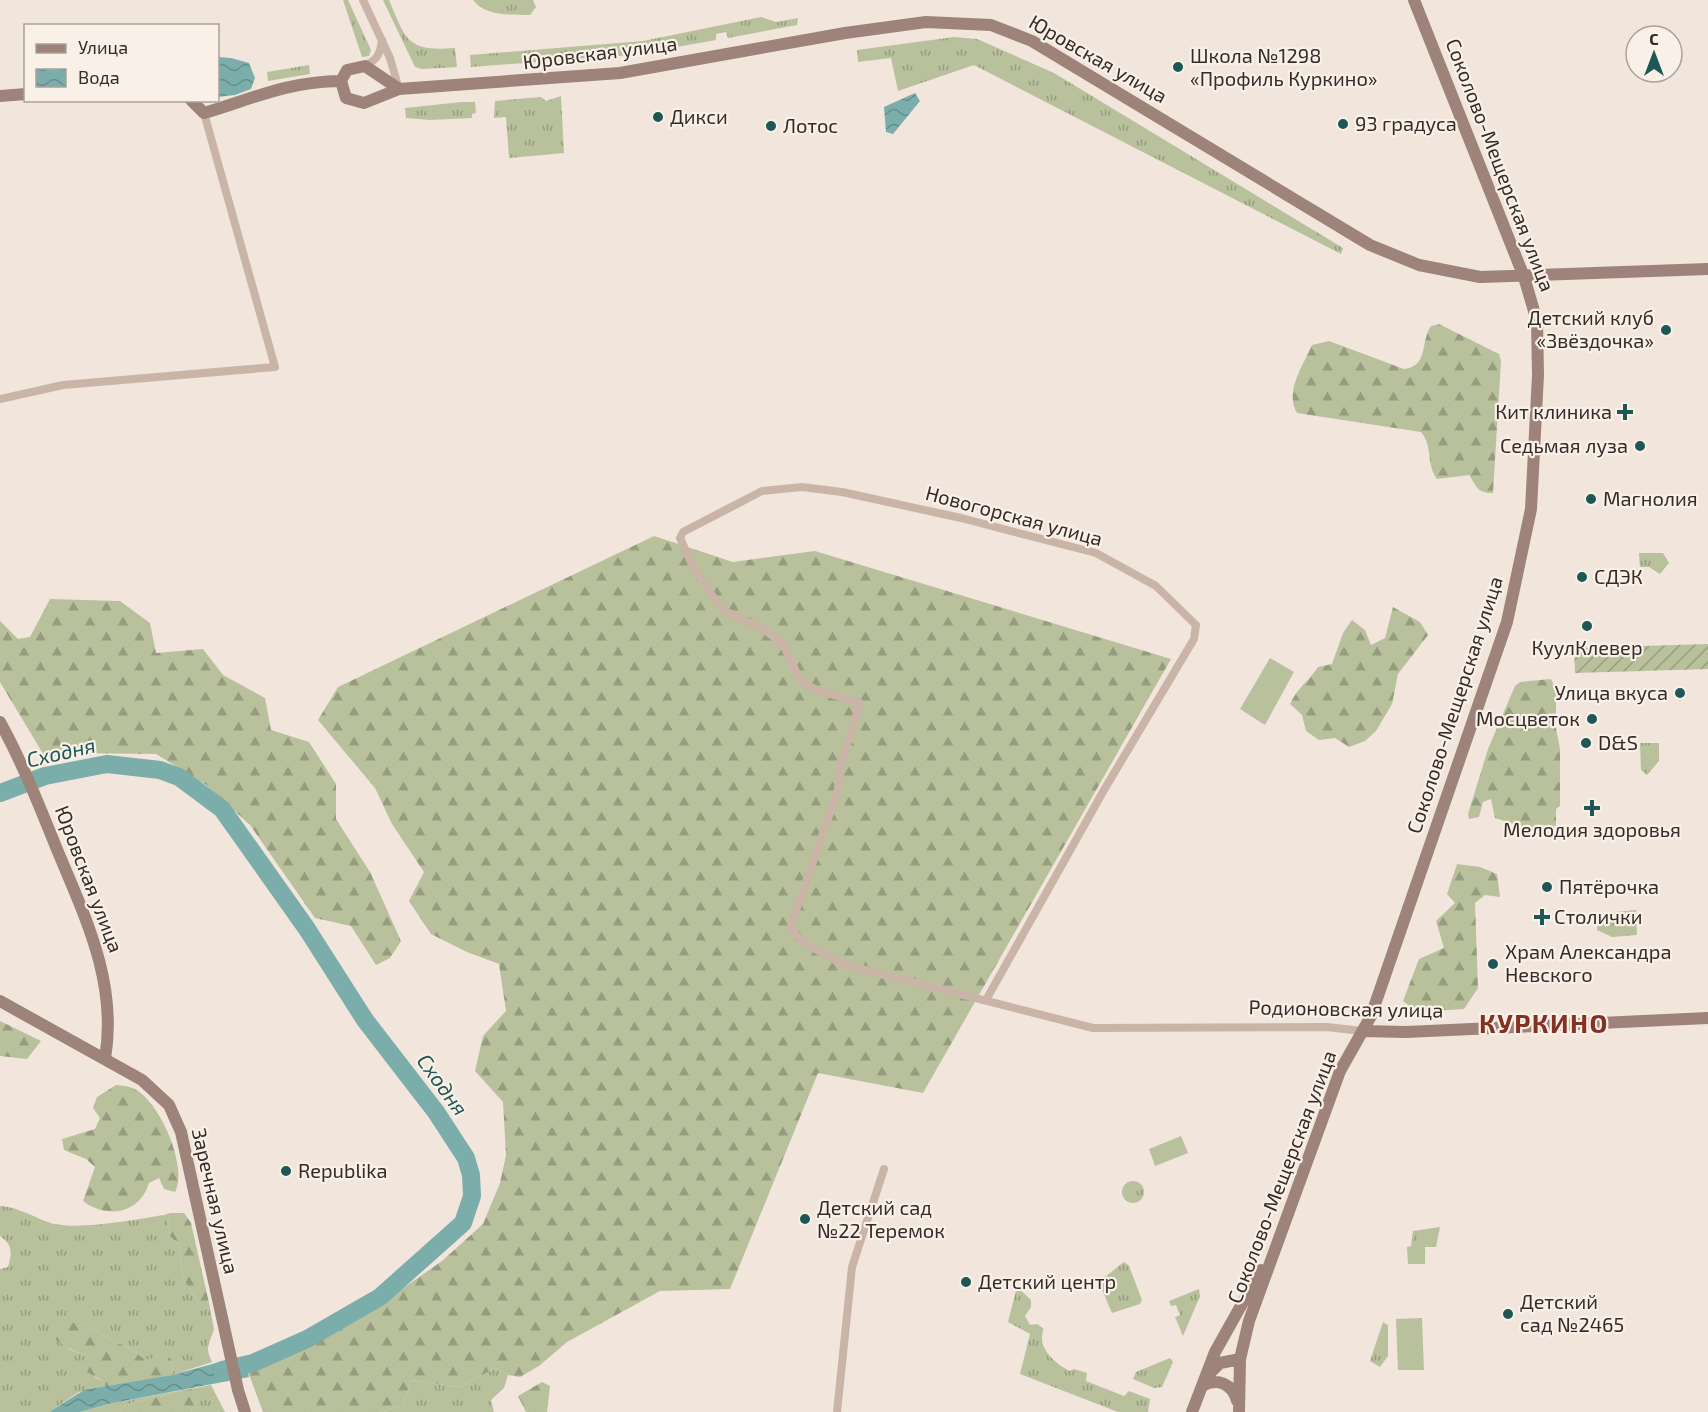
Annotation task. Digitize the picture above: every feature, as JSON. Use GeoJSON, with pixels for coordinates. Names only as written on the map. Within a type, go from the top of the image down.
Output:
{"type":"FeatureCollection","features":[{"type":"Feature","properties":{"kind":"street"},"geometry":{"type":"LineString","coordinates":[[363,0],[394,67],[399,89]]}},
{"type":"Feature","properties":{"kind":"street","name":"Соколово-Мещерская улица"},"geometry":{"type":"LineString","coordinates":[[1239,1409],[1240,1359],[1249,1321],[1270,1257],[1340,1071],[1371,1016],[1489,677],[1507,622],[1522,562],[1531,509],[1539,340],[1534,308],[1524,276],[1414,0]]}},
{"type":"Feature","properties":{"kind":"street","name":"Юровская улица"},"geometry":{"type":"LineString","coordinates":[[370,101],[399,89],[620,74],[910,23],[977,23],[1015,33],[1032,41],[1370,245],[1419,265],[1453,274],[1479,277],[1708,269]]}},
{"type":"Feature","properties":{"kind":"street"},"geometry":{"type":"LineString","coordinates":[[370,70],[380,53],[382,39]]}},
{"type":"Feature","properties":{"kind":"street"},"geometry":{"type":"LineString","coordinates":[[370,70],[379,86],[370,101],[357,104],[346,98],[341,81],[347,70],[370,70],[399,89]]}},
{"type":"Feature","properties":{"kind":"street"},"geometry":{"type":"LineString","coordinates":[[204,113],[284,86],[315,81],[341,81]]}},
{"type":"Feature","properties":{"kind":"street"},"geometry":{"type":"LineString","coordinates":[[0,96],[24,94]]}},
{"type":"Feature","properties":{"kind":"street"},"geometry":{"type":"LineString","coordinates":[[0,399],[63,386],[275,367],[204,113],[193,102]]}},
{"type":"Feature","properties":{"kind":"street","name":"Новогорская улица"},"geometry":{"type":"LineString","coordinates":[[860,703],[817,690],[801,682],[783,644],[765,630],[725,611],[706,588],[684,550],[680,538],[683,532],[762,491],[802,487],[842,492],[961,518],[1096,552],[1156,586],[1196,625],[1194,639],[1104,790],[986,1000]]}},
{"type":"Feature","properties":{"kind":"street","name":"Родионовская улица"},"geometry":{"type":"LineString","coordinates":[[860,703],[839,771],[838,790],[797,902],[792,922],[793,932],[802,942],[842,964],[1105,1029],[1327,1027],[1362,1031],[1417,1032],[1708,1018]]}},
{"type":"Feature","properties":{"kind":"street","name":"Юровская улица"},"geometry":{"type":"LineString","coordinates":[[0,722],[22,763],[101,961],[108,1002],[109,1034],[105,1059]]}},
{"type":"Feature","properties":{"kind":"street","name":"Заречная улица"},"geometry":{"type":"LineString","coordinates":[[0,1001],[150,1086],[175,1116],[181,1132],[231,1362],[246,1412]]}},
{"type":"Feature","properties":{"kind":"street"},"geometry":{"type":"LineString","coordinates":[[837,1412],[852,1267],[884,1169]]}},
{"type":"Feature","properties":{"kind":"street"},"geometry":{"type":"LineString","coordinates":[[1192,1412],[1226,1328],[1270,1257]]}},
{"type":"Feature","properties":{"kind":"street"},"geometry":{"type":"LineString","coordinates":[[1202,1386],[1211,1369],[1220,1362],[1240,1359]]}},
{"type":"Feature","properties":{"kind":"street"},"geometry":{"type":"LineString","coordinates":[[1202,1386],[1216,1381],[1226,1384],[1236,1395],[1239,1409]]}},
{"type":"Feature","properties":{"kind":"green space"},"geometry":{"type":"Polygon","coordinates":[[[343,0],[348,0],[371,50],[369,56],[362,57],[343,0]]]}},
{"type":"Feature","properties":{"kind":"green space"},"geometry":{"type":"Polygon","coordinates":[[[383,0],[389,0],[400,25],[410,40],[427,48],[455,48],[457,67],[422,69],[415,67],[383,0]]]}},
{"type":"Feature","properties":{"kind":"green space"},"geometry":{"type":"Polygon","coordinates":[[[473,0],[533,0],[536,7],[530,15],[499,14],[485,9],[473,0]]]}},
{"type":"Feature","properties":{"kind":"green space"},"geometry":{"type":"Polygon","coordinates":[[[761,17],[776,22],[798,18],[797,25],[728,38],[726,32],[716,34],[716,40],[632,55],[471,67],[470,55],[643,41],[761,17]]]}},
{"type":"Feature","properties":{"kind":"green space"},"geometry":{"type":"Polygon","coordinates":[[[954,37],[977,39],[1054,73],[1343,248],[1341,254],[974,65],[898,91],[891,58],[858,62],[857,50],[954,37]]]}},
{"type":"Feature","properties":{"kind":"green space"},"geometry":{"type":"Polygon","coordinates":[[[309,65],[310,74],[268,81],[267,72],[309,65]]]}},
{"type":"Feature","properties":{"kind":"green space"},"geometry":{"type":"Polygon","coordinates":[[[561,96],[564,153],[509,158],[506,117],[494,118],[495,101],[541,97],[546,101],[561,96]]]}},
{"type":"Feature","properties":{"kind":"green space"},"geometry":{"type":"Polygon","coordinates":[[[475,102],[476,113],[472,114],[472,118],[430,120],[406,118],[405,108],[475,102]]]}},
{"type":"Feature","properties":{"kind":"green space"},"geometry":{"type":"Polygon","coordinates":[[[1439,324],[1499,354],[1501,361],[1493,493],[1480,490],[1469,475],[1437,479],[1425,437],[1421,432],[1297,413],[1294,405],[1294,387],[1312,345],[1329,341],[1404,369],[1412,367],[1421,358],[1431,326],[1439,324]]]}},
{"type":"Feature","properties":{"kind":"green space"},"geometry":{"type":"Polygon","coordinates":[[[654,536],[733,562],[815,551],[1171,659],[923,1093],[818,1073],[730,1289],[660,1291],[567,1342],[539,1366],[520,1377],[508,1375],[496,1368],[459,1387],[411,1380],[404,1405],[379,1412],[263,1412],[248,1372],[372,1310],[442,1261],[483,1224],[500,1183],[506,1155],[503,1102],[475,1071],[483,1036],[506,1011],[499,964],[467,952],[431,934],[409,901],[424,872],[392,824],[375,788],[318,720],[338,687],[654,536]]]}},
{"type":"Feature","properties":{"kind":"green space"},"geometry":{"type":"Polygon","coordinates":[[[1639,553],[1663,553],[1669,563],[1660,574],[1649,567],[1640,567],[1639,553]]]}},
{"type":"Feature","properties":{"kind":"green space"},"geometry":{"type":"Polygon","coordinates":[[[50,599],[120,601],[150,623],[156,653],[203,649],[223,675],[265,698],[271,730],[309,742],[336,784],[336,819],[370,872],[401,941],[390,958],[376,965],[351,926],[315,918],[250,825],[206,785],[156,754],[77,753],[45,757],[0,682],[0,621],[18,639],[30,637],[50,599]]]}},
{"type":"Feature","properties":{"kind":"green space"},"geometry":{"type":"Polygon","coordinates":[[[1393,607],[1420,622],[1428,635],[1398,674],[1392,704],[1376,731],[1365,741],[1349,747],[1335,738],[1319,740],[1306,731],[1302,715],[1290,704],[1293,698],[1318,667],[1332,664],[1343,633],[1352,620],[1365,630],[1371,645],[1385,638],[1393,607]]]}},
{"type":"Feature","properties":{"kind":"green space"},"geometry":{"type":"Polygon","coordinates":[[[1708,644],[1708,669],[1575,673],[1574,648],[1708,644]]]}},
{"type":"Feature","properties":{"kind":"green space"},"geometry":{"type":"Polygon","coordinates":[[[1270,658],[1294,672],[1265,725],[1240,709],[1270,658]]]}},
{"type":"Feature","properties":{"kind":"green space"},"geometry":{"type":"Polygon","coordinates":[[[1551,679],[1556,689],[1556,728],[1560,749],[1560,806],[1556,809],[1556,825],[1552,828],[1543,825],[1535,831],[1495,818],[1491,799],[1483,802],[1479,817],[1469,819],[1468,814],[1488,749],[1515,686],[1520,682],[1551,679]]]}},
{"type":"Feature","properties":{"kind":"green space"},"geometry":{"type":"Polygon","coordinates":[[[1640,743],[1659,743],[1659,761],[1647,775],[1641,770],[1640,743]]]}},
{"type":"Feature","properties":{"kind":"green space"},"geometry":{"type":"Polygon","coordinates":[[[1457,864],[1480,867],[1497,874],[1500,897],[1485,895],[1475,903],[1478,988],[1464,1009],[1417,1012],[1403,1001],[1419,959],[1444,948],[1436,921],[1455,903],[1447,894],[1457,864]]]}},
{"type":"Feature","properties":{"kind":"green space"},"geometry":{"type":"Polygon","coordinates":[[[1636,910],[1637,935],[1612,937],[1597,930],[1597,923],[1602,923],[1615,912],[1636,910]]]}},
{"type":"Feature","properties":{"kind":"green space"},"geometry":{"type":"Polygon","coordinates":[[[0,1021],[41,1041],[27,1059],[0,1056],[0,1021]]]}},
{"type":"Feature","properties":{"kind":"green space"},"geometry":{"type":"Polygon","coordinates":[[[116,1085],[135,1089],[155,1110],[175,1153],[178,1181],[175,1192],[164,1189],[159,1178],[149,1183],[145,1193],[130,1207],[112,1211],[92,1207],[83,1201],[95,1167],[86,1159],[64,1150],[62,1139],[95,1129],[100,1118],[93,1108],[97,1097],[116,1085]]]}},
{"type":"Feature","properties":{"kind":"green space"},"geometry":{"type":"Polygon","coordinates":[[[1181,1136],[1188,1153],[1155,1166],[1149,1149],[1181,1136]]]}},
{"type":"Feature","properties":{"kind":"green space"},"geometry":{"type":"Polygon","coordinates":[[[1129,1181],[1137,1181],[1144,1188],[1144,1196],[1137,1203],[1129,1203],[1122,1196],[1122,1188],[1129,1181]]]}},
{"type":"Feature","properties":{"kind":"green space"},"geometry":{"type":"Polygon","coordinates":[[[0,1206],[19,1210],[48,1222],[73,1226],[105,1224],[164,1215],[168,1217],[170,1236],[179,1245],[183,1278],[198,1303],[209,1303],[214,1329],[208,1348],[212,1362],[172,1375],[173,1363],[161,1353],[151,1359],[144,1359],[130,1348],[113,1341],[82,1322],[65,1326],[69,1349],[85,1356],[92,1373],[102,1380],[106,1388],[79,1392],[49,1412],[0,1412],[0,1269],[8,1267],[11,1253],[9,1246],[0,1236],[0,1206]]]}},
{"type":"Feature","properties":{"kind":"green space"},"geometry":{"type":"Polygon","coordinates":[[[184,1213],[191,1223],[209,1303],[198,1303],[183,1278],[179,1245],[170,1236],[168,1218],[164,1215],[184,1213]]]}},
{"type":"Feature","properties":{"kind":"green space"},"geometry":{"type":"Polygon","coordinates":[[[1440,1227],[1436,1247],[1425,1247],[1425,1264],[1408,1264],[1407,1247],[1411,1246],[1413,1231],[1440,1227]]]}},
{"type":"Feature","properties":{"kind":"green space"},"geometry":{"type":"Polygon","coordinates":[[[1124,1262],[1129,1266],[1142,1300],[1140,1304],[1112,1313],[1100,1285],[1105,1277],[1124,1262]]]}},
{"type":"Feature","properties":{"kind":"green space"},"geometry":{"type":"Polygon","coordinates":[[[1017,1287],[1031,1300],[1031,1307],[1025,1316],[1030,1325],[1037,1324],[1043,1328],[1042,1343],[1051,1358],[1070,1371],[1074,1369],[1087,1373],[1086,1381],[1124,1396],[1129,1391],[1150,1399],[1148,1412],[1118,1412],[1020,1374],[1030,1334],[1008,1322],[1017,1287]]]}},
{"type":"Feature","properties":{"kind":"green space"},"geometry":{"type":"Polygon","coordinates":[[[1199,1289],[1200,1296],[1183,1336],[1175,1317],[1180,1315],[1176,1305],[1171,1306],[1169,1301],[1199,1289]]]}},
{"type":"Feature","properties":{"kind":"green space"},"geometry":{"type":"Polygon","coordinates":[[[1422,1318],[1424,1370],[1398,1370],[1396,1319],[1422,1318]]]}},
{"type":"Feature","properties":{"kind":"green space"},"geometry":{"type":"Polygon","coordinates":[[[82,1322],[113,1341],[130,1348],[144,1359],[151,1359],[161,1353],[167,1354],[173,1363],[172,1375],[106,1388],[102,1380],[87,1372],[85,1356],[64,1346],[54,1338],[59,1328],[82,1322]]]}},
{"type":"Feature","properties":{"kind":"green space"},"geometry":{"type":"Polygon","coordinates":[[[1383,1322],[1388,1325],[1388,1356],[1380,1367],[1370,1361],[1383,1322]]]}},
{"type":"Feature","properties":{"kind":"green space"},"geometry":{"type":"Polygon","coordinates":[[[1170,1358],[1173,1362],[1162,1387],[1154,1388],[1133,1379],[1136,1372],[1170,1358]]]}},
{"type":"Feature","properties":{"kind":"green space"},"geometry":{"type":"Polygon","coordinates":[[[496,1368],[508,1375],[504,1388],[491,1400],[494,1412],[379,1412],[404,1405],[411,1380],[459,1387],[496,1368]]]}},
{"type":"Feature","properties":{"kind":"green space"},"geometry":{"type":"Polygon","coordinates":[[[542,1382],[550,1386],[547,1412],[526,1412],[518,1396],[542,1382]]]}},
{"type":"Feature","properties":{"kind":"green space"},"geometry":{"type":"Polygon","coordinates":[[[211,1385],[225,1412],[191,1412],[197,1401],[177,1392],[137,1401],[124,1407],[120,1412],[80,1412],[108,1404],[211,1385]]]}},
{"type":"Feature","properties":{"kind":"green space"},"geometry":{"type":"Polygon","coordinates":[[[177,1392],[188,1392],[197,1401],[191,1412],[120,1412],[124,1407],[137,1401],[177,1392]]]}},
{"type":"Feature","properties":{"kind":"water"},"geometry":{"type":"Polygon","coordinates":[[[219,57],[249,63],[255,78],[251,89],[235,95],[219,97],[219,57]]]}},
{"type":"Feature","properties":{"kind":"water"},"geometry":{"type":"Polygon","coordinates":[[[915,93],[920,101],[893,134],[886,132],[884,107],[915,93]]]}},
{"type":"Feature","properties":{"kind":"water"},"geometry":{"type":"Polygon","coordinates":[[[234,1358],[245,1360],[249,1377],[108,1404],[80,1412],[49,1412],[84,1390],[172,1375],[234,1358]]]}},
{"type":"Feature","properties":{"kind":"waterway","name":"Сходня"},"geometry":{"type":"LineString","coordinates":[[0,793],[45,776],[107,764],[160,770],[179,777],[222,809],[307,929],[365,1020],[436,1112],[466,1158],[471,1175],[472,1196],[463,1223],[380,1297],[307,1339],[253,1363],[222,1370]]}},
{"type":"Feature","properties":{"kind":"place","name":"Школа №1298 «Профиль Куркино»"},"geometry":{"type":"Point","coordinates":[1178,67]}},
{"type":"Feature","properties":{"kind":"place","name":"Дикси"},"geometry":{"type":"Point","coordinates":[658,117]}},
{"type":"Feature","properties":{"kind":"place","name":"93 градуса"},"geometry":{"type":"Point","coordinates":[1343,124]}},
{"type":"Feature","properties":{"kind":"place","name":"Лотос"},"geometry":{"type":"Point","coordinates":[771,126]}},
{"type":"Feature","properties":{"kind":"place","name":"Детский клуб «Звёздочка»"},"geometry":{"type":"Point","coordinates":[1666,330]}},
{"type":"Feature","properties":{"kind":"place","name":"Кит клиника"},"geometry":{"type":"Point","coordinates":[1625,412]}},
{"type":"Feature","properties":{"kind":"place","name":"Седьмая луза"},"geometry":{"type":"Point","coordinates":[1640,446]}},
{"type":"Feature","properties":{"kind":"place","name":"Магнолия"},"geometry":{"type":"Point","coordinates":[1591,499]}},
{"type":"Feature","properties":{"kind":"place","name":"СДЭК"},"geometry":{"type":"Point","coordinates":[1582,577]}},
{"type":"Feature","properties":{"kind":"place","name":"КуулКлевер"},"geometry":{"type":"Point","coordinates":[1587,626]}},
{"type":"Feature","properties":{"kind":"place","name":"Улица вкуса"},"geometry":{"type":"Point","coordinates":[1680,693]}},
{"type":"Feature","properties":{"kind":"place","name":"Мосцветок"},"geometry":{"type":"Point","coordinates":[1592,719]}},
{"type":"Feature","properties":{"kind":"place","name":"D&S"},"geometry":{"type":"Point","coordinates":[1586,743]}},
{"type":"Feature","properties":{"kind":"place","name":"Мелодия здоровья"},"geometry":{"type":"Point","coordinates":[1592,808]}},
{"type":"Feature","properties":{"kind":"place","name":"Пятёрочка"},"geometry":{"type":"Point","coordinates":[1547,887]}},
{"type":"Feature","properties":{"kind":"place","name":"Столички"},"geometry":{"type":"Point","coordinates":[1542,917]}},
{"type":"Feature","properties":{"kind":"place","name":"Храм Александра Невского"},"geometry":{"type":"Point","coordinates":[1493,964]}},
{"type":"Feature","properties":{"kind":"place","name":"Republika"},"geometry":{"type":"Point","coordinates":[286,1171]}},
{"type":"Feature","properties":{"kind":"place","name":"Детский сад №22 Теремок"},"geometry":{"type":"Point","coordinates":[805,1219]}},
{"type":"Feature","properties":{"kind":"place","name":"Детский центр"},"geometry":{"type":"Point","coordinates":[966,1282]}},
{"type":"Feature","properties":{"kind":"place","name":"Детский сад №2465"},"geometry":{"type":"Point","coordinates":[1508,1314]}},
{"type":"Feature","properties":{"kind":"district","name":"КУРКИНО"},"geometry":{"type":"Point","coordinates":[1544,1024]}}]}
